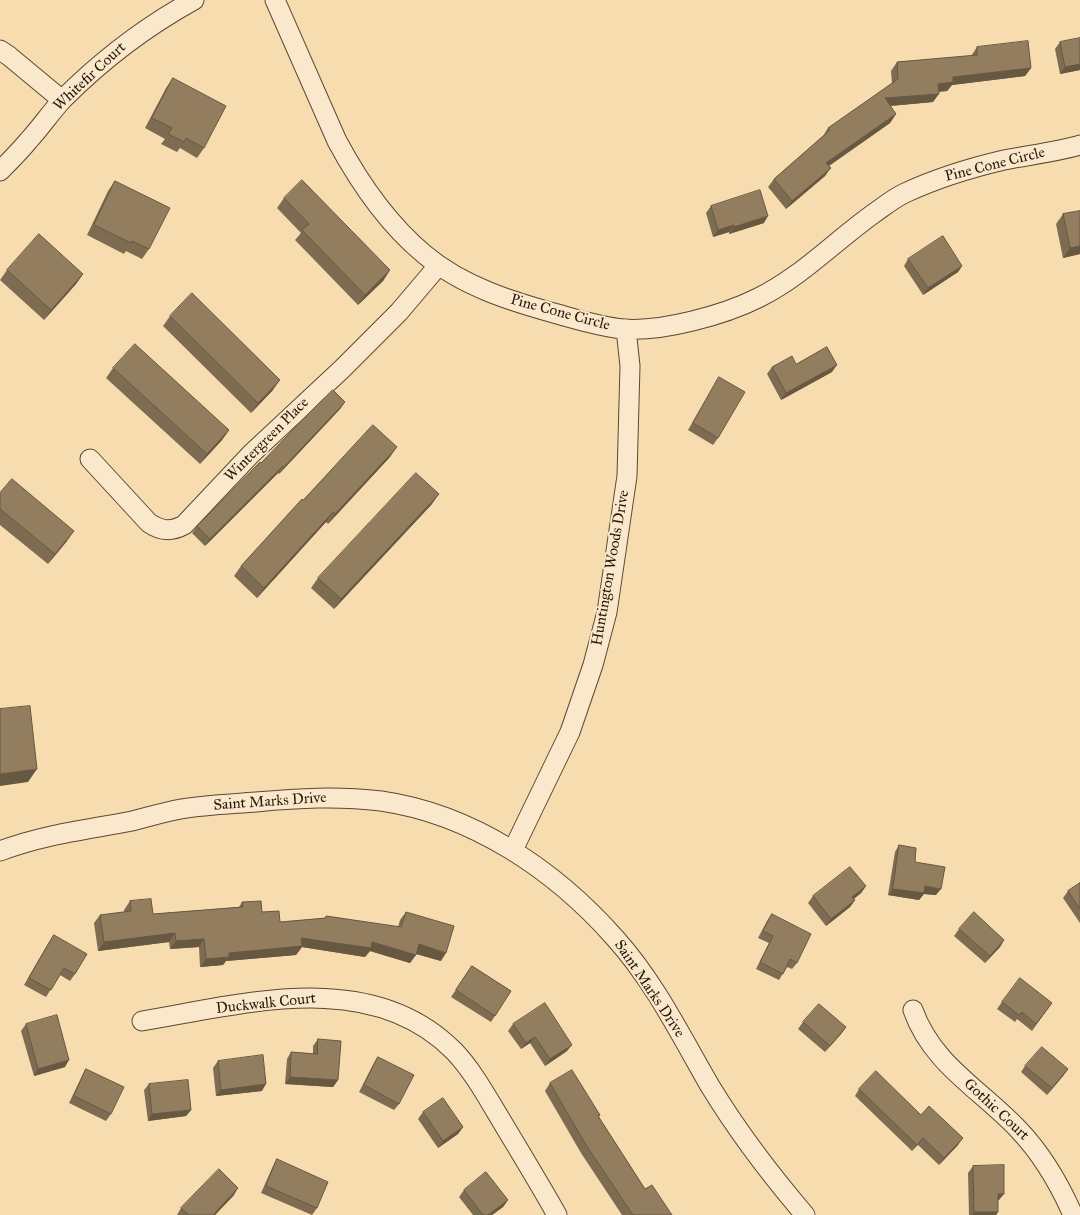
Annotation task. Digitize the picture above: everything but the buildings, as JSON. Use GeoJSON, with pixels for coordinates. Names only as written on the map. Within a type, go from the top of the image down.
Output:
{"type":"FeatureCollection","features":[{"type":"Feature","properties":{"kind":"street","name":"Whitefir Court"},"geometry":{"type":"LineString","coordinates":[[0,171],[62,100],[97,67],[151,24],[194,0]]}},
{"type":"Feature","properties":{"kind":"street","name":"Pine Cone Circle"},"geometry":{"type":"LineString","coordinates":[[275,0],[347,160],[386,215],[422,253],[438,266],[465,281],[510,300],[596,325],[626,329],[663,327],[695,320],[757,299],[782,285],[807,267],[864,220],[904,193],[965,170],[1080,144]]}},
{"type":"Feature","properties":{"kind":"street"},"geometry":{"type":"LineString","coordinates":[[0,50],[62,100]]}},
{"type":"Feature","properties":{"kind":"street","name":"Wintergreen Place"},"geometry":{"type":"LineString","coordinates":[[90,459],[148,523],[161,530],[177,529],[184,525],[251,454],[399,312],[438,266]]}},
{"type":"Feature","properties":{"kind":"street","name":"Huntington Woods Drive"},"geometry":{"type":"LineString","coordinates":[[513,850],[570,732],[593,665],[607,612],[627,476],[630,366],[626,329]]}},
{"type":"Feature","properties":{"kind":"street","name":"Saint Marks Drive"},"geometry":{"type":"LineString","coordinates":[[0,851],[67,832],[130,821],[181,809],[304,797],[346,798],[383,802],[418,809],[455,821],[486,835],[513,850],[560,885],[594,915],[617,939],[655,994],[734,1124],[756,1155],[805,1215]]}},
{"type":"Feature","properties":{"kind":"street","name":"Duckwalk Court"},"geometry":{"type":"LineString","coordinates":[[142,1021],[263,1001],[305,997],[339,999],[401,1015],[427,1029],[454,1052],[481,1087],[557,1215]]}},
{"type":"Feature","properties":{"kind":"street","name":"Gothic Court"},"geometry":{"type":"LineString","coordinates":[[913,1010],[919,1028],[932,1048],[1017,1127],[1036,1149],[1063,1192],[1073,1215]]}}]}
